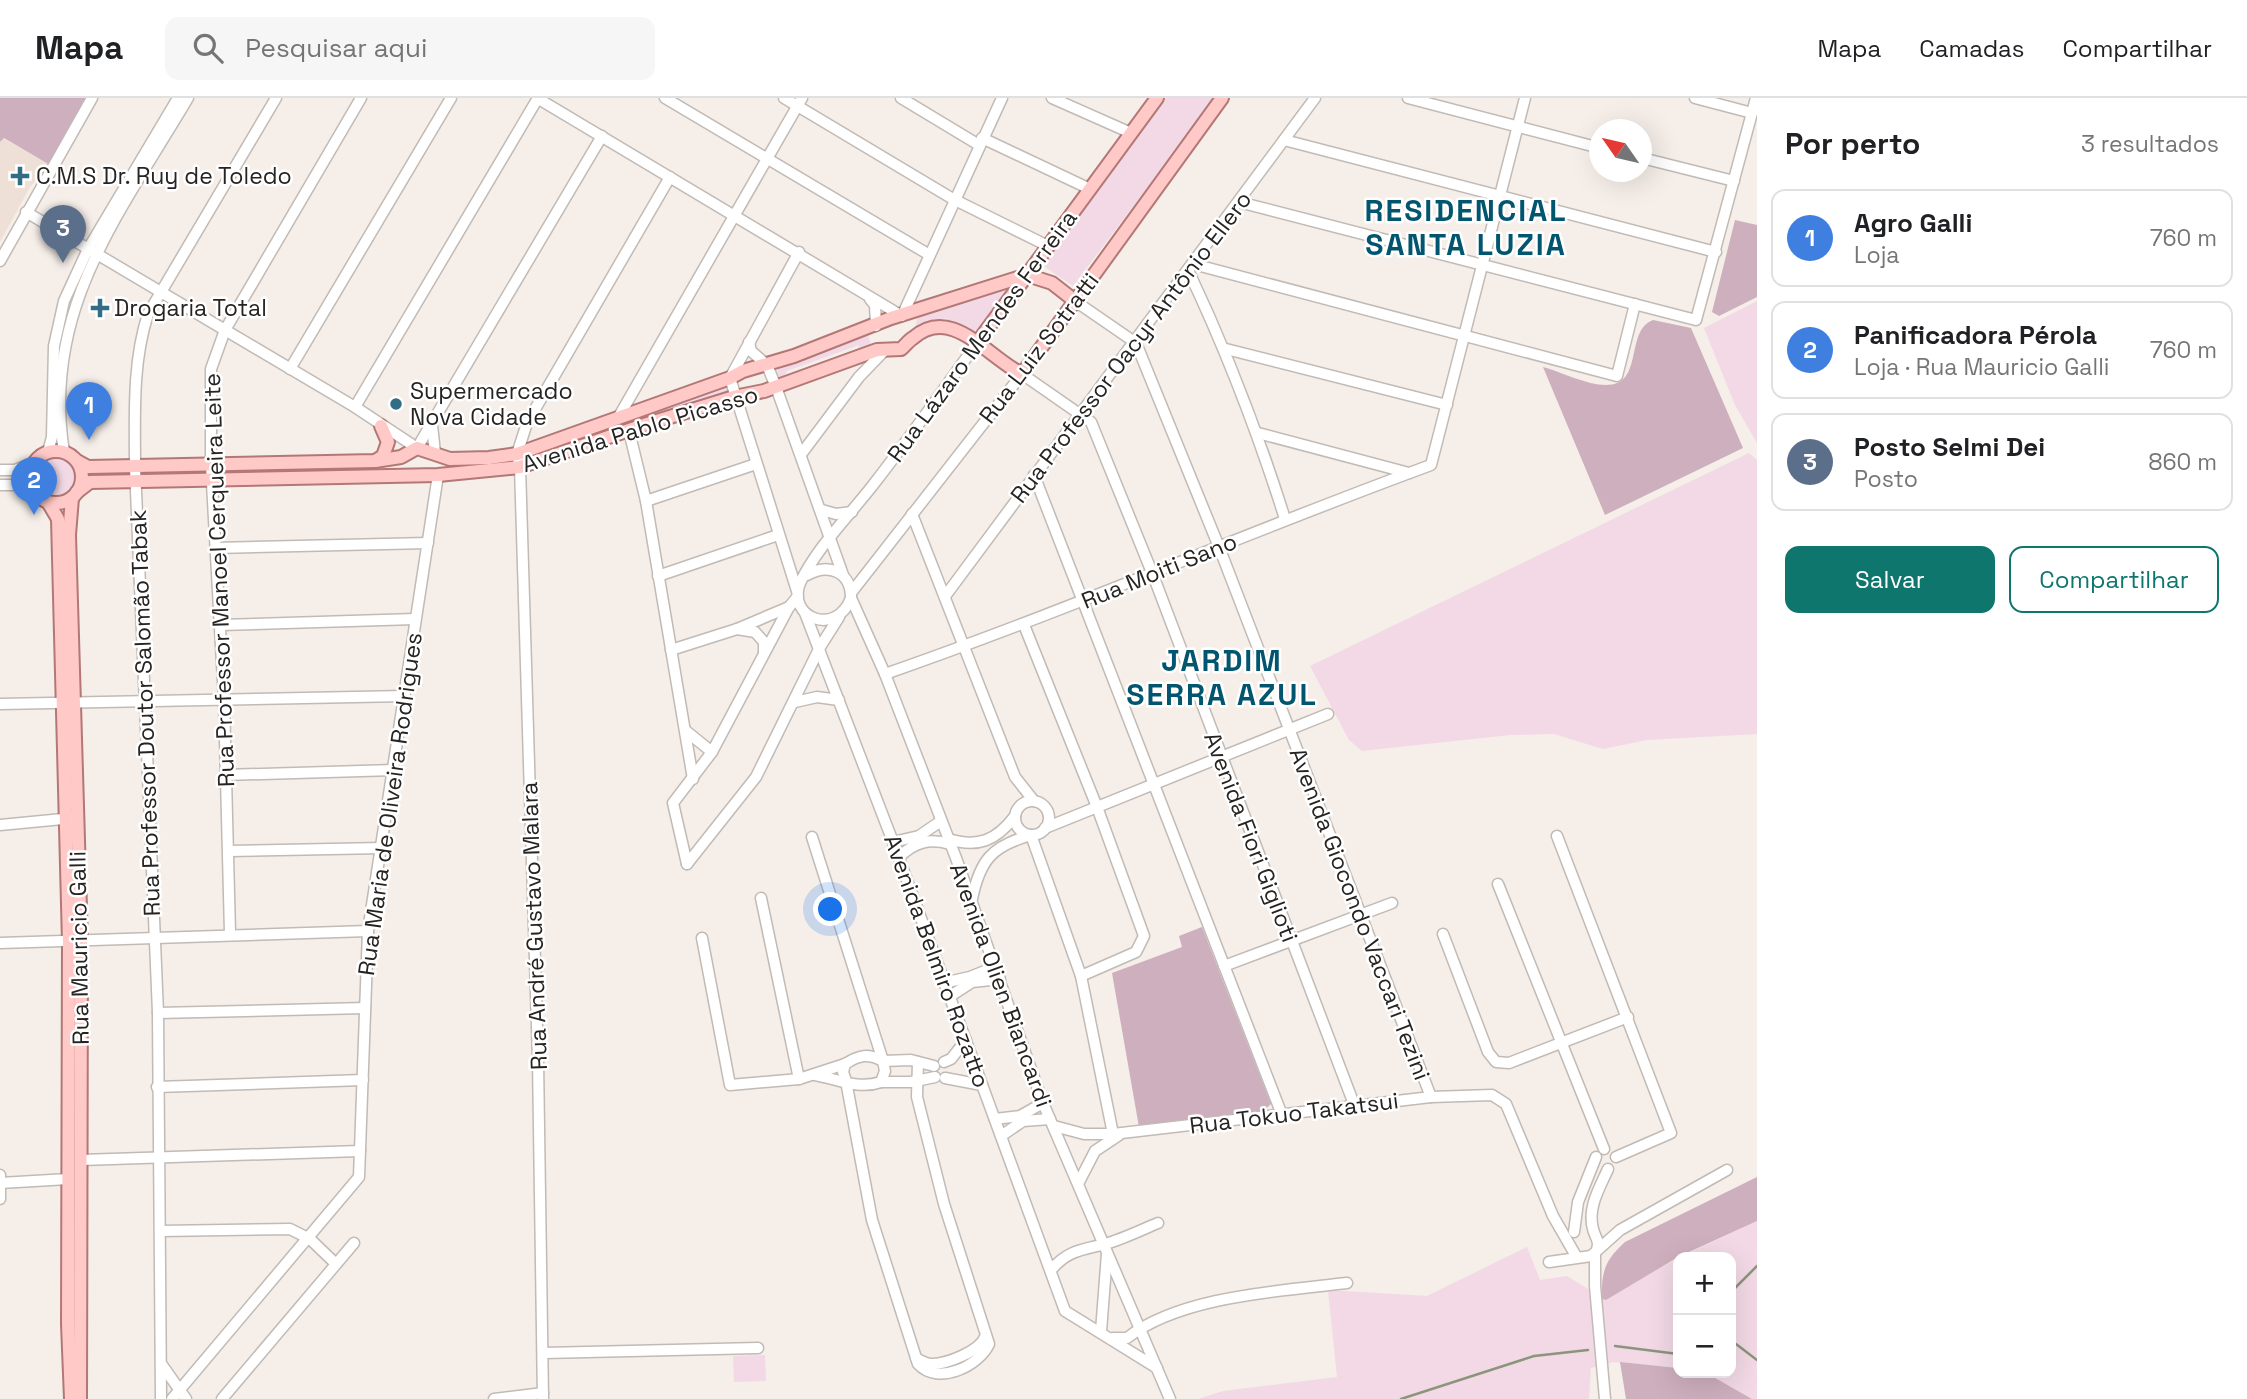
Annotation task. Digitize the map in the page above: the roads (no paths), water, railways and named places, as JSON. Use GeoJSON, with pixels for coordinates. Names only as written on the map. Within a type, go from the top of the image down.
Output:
{"type":"FeatureCollection","features":[{"type":"Feature","properties":{"kind":"main road","name":"Rua Lázaro Mendes Ferreira"},"geometry":{"type":"LineString","coordinates":[[977,343],[1157,98]]}},
{"type":"Feature","properties":{"kind":"main road","name":"Rua Luiz Sotratti"},"geometry":{"type":"LineString","coordinates":[[1022,374],[1222,98]]}},
{"type":"Feature","properties":{"kind":"main road"},"geometry":{"type":"LineString","coordinates":[[1027,275],[1052,284],[1075,301]]}},
{"type":"Feature","properties":{"kind":"main road","name":"Avenida Pablo Picasso"},"geometry":{"type":"LineString","coordinates":[[417,448],[450,459],[517,454],[743,371],[1027,275]]}},
{"type":"Feature","properties":{"kind":"main road"},"geometry":{"type":"LineString","coordinates":[[902,316],[908,321],[913,338]]}},
{"type":"Feature","properties":{"kind":"main road","name":"Avenida Pablo Picasso"},"geometry":{"type":"LineString","coordinates":[[75,495],[90,482],[438,475],[520,467],[734,397],[776,387],[881,350],[901,349],[913,338],[946,326],[977,343]]}},
{"type":"Feature","properties":{"kind":"main road"},"geometry":{"type":"LineString","coordinates":[[876,327],[873,334],[881,350]]}},
{"type":"Feature","properties":{"kind":"main road","name":"Avenida Fiori Giglioti"},"geometry":{"type":"LineString","coordinates":[[977,343],[1009,368],[1022,374]]}},
{"type":"Feature","properties":{"kind":"main road"},"geometry":{"type":"LineString","coordinates":[[375,461],[383,456],[388,442],[381,426]]}},
{"type":"Feature","properties":{"kind":"main road"},"geometry":{"type":"LineString","coordinates":[[77,461],[82,477],[75,495],[56,503],[48,502],[35,493],[30,477],[35,462],[48,452],[64,452],[88,467],[135,467],[375,461],[401,457],[417,448]]}},
{"type":"Feature","properties":{"kind":"main road"},"geometry":{"type":"LineString","coordinates":[[435,453],[438,475]]}},
{"type":"Feature","properties":{"kind":"main road"},"geometry":{"type":"LineString","coordinates":[[401,457],[410,475]]}},
{"type":"Feature","properties":{"kind":"main road","name":"Rua Mauricio Galli"},"geometry":{"type":"LineString","coordinates":[[75,495],[69,535],[69,705],[81,1160],[80,1399]]}},
{"type":"Feature","properties":{"kind":"main road","name":"Rua Mauricio Galli"},"geometry":{"type":"LineString","coordinates":[[48,502],[58,519],[69,705]]}},
{"type":"Feature","properties":{"kind":"main road","name":"Rua Mauricio Galli"},"geometry":{"type":"LineString","coordinates":[[71,1399],[68,1178],[75,942]]}},
{"type":"Feature","properties":{"kind":"street"},"geometry":{"type":"LineString","coordinates":[[0,261],[92,98]]}},
{"type":"Feature","properties":{"kind":"street"},"geometry":{"type":"LineString","coordinates":[[64,452],[61,374],[66,332],[78,292],[92,251],[178,98]]}},
{"type":"Feature","properties":{"kind":"street"},"geometry":{"type":"LineString","coordinates":[[48,452],[52,437],[53,369],[58,322],[72,279],[188,98]]}},
{"type":"Feature","properties":{"kind":"street","name":"Rua Professor Doutor Salomão Tabak"},"geometry":{"type":"LineString","coordinates":[[161,1399],[161,1231],[157,1158],[158,1013],[135,467],[140,339],[160,292],[275,98]]}},
{"type":"Feature","properties":{"kind":"street","name":"Rua Professor Manoel Cerqueira Leite"},"geometry":{"type":"LineString","coordinates":[[230,933],[224,700],[211,480],[211,369],[225,330],[361,98]]}},
{"type":"Feature","properties":{"kind":"street"},"geometry":{"type":"LineString","coordinates":[[290,369],[451,98]]}},
{"type":"Feature","properties":{"kind":"street"},"geometry":{"type":"LineString","coordinates":[[355,407],[538,98],[902,316],[953,199],[1002,98]]}},
{"type":"Feature","properties":{"kind":"street"},"geometry":{"type":"LineString","coordinates":[[665,98],[928,254]]}},
{"type":"Feature","properties":{"kind":"street"},"geometry":{"type":"LineString","coordinates":[[784,98],[799,102],[953,199],[1048,246]]}},
{"type":"Feature","properties":{"kind":"street"},"geometry":{"type":"LineString","coordinates":[[901,98],[981,141],[1090,189]]}},
{"type":"Feature","properties":{"kind":"street"},"geometry":{"type":"LineString","coordinates":[[1052,98],[1131,133]]}},
{"type":"Feature","properties":{"kind":"street","name":"Rua Professor Oacyr Antônio Ellero"},"geometry":{"type":"LineString","coordinates":[[946,595],[1034,475],[1083,415],[1315,98]]}},
{"type":"Feature","properties":{"kind":"street"},"geometry":{"type":"LineString","coordinates":[[1408,98],[1589,145]]}},
{"type":"Feature","properties":{"kind":"street"},"geometry":{"type":"LineString","coordinates":[[1226,349],[1447,405],[1525,98]]}},
{"type":"Feature","properties":{"kind":"street"},"geometry":{"type":"LineString","coordinates":[[1695,98],[1752,113]]}},
{"type":"Feature","properties":{"kind":"street"},"geometry":{"type":"LineString","coordinates":[[1239,202],[1696,320],[1756,98]]}},
{"type":"Feature","properties":{"kind":"street"},"geometry":{"type":"LineString","coordinates":[[618,418],[733,213],[799,102]]}},
{"type":"Feature","properties":{"kind":"street"},"geometry":{"type":"LineString","coordinates":[[26,212],[355,407],[417,448],[602,136]]}},
{"type":"Feature","properties":{"kind":"street"},"geometry":{"type":"LineString","coordinates":[[1284,140],[1716,252]]}},
{"type":"Feature","properties":{"kind":"street"},"geometry":{"type":"LineString","coordinates":[[1652,160],[1734,181]]}},
{"type":"Feature","properties":{"kind":"street"},"geometry":{"type":"LineString","coordinates":[[517,454],[527,423],[670,177]]}},
{"type":"Feature","properties":{"kind":"street"},"geometry":{"type":"LineString","coordinates":[[799,252],[730,378],[778,535],[806,613],[816,620],[828,621],[839,617]]}},
{"type":"Feature","properties":{"kind":"street"},"geometry":{"type":"LineString","coordinates":[[1191,267],[1617,376],[1635,304]]}},
{"type":"Feature","properties":{"kind":"street"},"geometry":{"type":"LineString","coordinates":[[1191,267],[1258,433],[1285,519]]}},
{"type":"Feature","properties":{"kind":"street"},"geometry":{"type":"LineString","coordinates":[[865,293],[875,305],[876,327]]}},
{"type":"Feature","properties":{"kind":"street"},"geometry":{"type":"LineString","coordinates":[[1075,301],[1136,343]]}},
{"type":"Feature","properties":{"kind":"street"},"geometry":{"type":"LineString","coordinates":[[749,342],[751,351],[767,365],[776,387],[802,453],[851,596],[820,647],[756,777],[688,864],[673,803],[712,752],[807,575],[818,568],[832,568],[843,575]]}},
{"type":"Feature","properties":{"kind":"street","name":"Rua Lázaro Mendes Ferreira"},"geometry":{"type":"LineString","coordinates":[[807,575],[831,537],[977,343]]}},
{"type":"Feature","properties":{"kind":"street","name":"Avenida Giocondo Vaccari Tezini"},"geometry":{"type":"LineString","coordinates":[[1136,343],[1219,547],[1431,1097]]}},
{"type":"Feature","properties":{"kind":"street"},"geometry":{"type":"LineString","coordinates":[[802,453],[881,350]]}},
{"type":"Feature","properties":{"kind":"street","name":"Avenida Fiori Giglioti"},"geometry":{"type":"LineString","coordinates":[[1022,374],[1091,422],[1153,575],[1355,1107]]}},
{"type":"Feature","properties":{"kind":"street","name":"Rua Luiz Sotratti"},"geometry":{"type":"LineString","coordinates":[[851,596],[1022,374]]}},
{"type":"Feature","properties":{"kind":"street","name":"Rua Moiti Sano"},"geometry":{"type":"LineString","coordinates":[[885,674],[1024,625],[1153,575],[1285,519],[1431,465],[1447,405]]}},
{"type":"Feature","properties":{"kind":"street"},"geometry":{"type":"LineString","coordinates":[[432,425],[435,453]]}},
{"type":"Feature","properties":{"kind":"street"},"geometry":{"type":"LineString","coordinates":[[381,426],[401,457]]}},
{"type":"Feature","properties":{"kind":"street"},"geometry":{"type":"LineString","coordinates":[[629,431],[646,501],[693,779]]}},
{"type":"Feature","properties":{"kind":"street"},"geometry":{"type":"LineString","coordinates":[[1258,433],[1409,473]]}},
{"type":"Feature","properties":{"kind":"street","name":"Rua André Gustavo Malara"},"geometry":{"type":"LineString","coordinates":[[517,454],[520,467],[543,1396]]}},
{"type":"Feature","properties":{"kind":"street"},"geometry":{"type":"LineString","coordinates":[[0,470],[15,470],[35,462]]}},
{"type":"Feature","properties":{"kind":"street"},"geometry":{"type":"LineString","coordinates":[[646,501],[756,464]]}},
{"type":"Feature","properties":{"kind":"street","name":"Rua Maria de Oliveira Rodrigues"},"geometry":{"type":"LineString","coordinates":[[310,1239],[359,1177],[368,931],[438,475]]}},
{"type":"Feature","properties":{"kind":"street"},"geometry":{"type":"LineString","coordinates":[[1034,475],[1282,1115]]}},
{"type":"Feature","properties":{"kind":"street"},"geometry":{"type":"LineString","coordinates":[[0,485],[19,485],[35,493]]}},
{"type":"Feature","properties":{"kind":"street"},"geometry":{"type":"LineString","coordinates":[[822,510],[836,514],[852,512]]}},
{"type":"Feature","properties":{"kind":"street"},"geometry":{"type":"LineString","coordinates":[[912,514],[946,595],[987,711],[1014,777],[1017,827],[1031,835],[1082,976],[1113,1134]]}},
{"type":"Feature","properties":{"kind":"street"},"geometry":{"type":"LineString","coordinates":[[658,576],[778,535]]}},
{"type":"Feature","properties":{"kind":"street"},"geometry":{"type":"LineString","coordinates":[[215,548],[428,543]]}},
{"type":"Feature","properties":{"kind":"street","name":"Avenida Olien Biancardi"},"geometry":{"type":"LineString","coordinates":[[851,596],[885,674],[949,841],[1043,1103],[1170,1399]]}},
{"type":"Feature","properties":{"kind":"street"},"geometry":{"type":"LineString","coordinates":[[671,650],[737,629],[789,607]]}},
{"type":"Feature","properties":{"kind":"street","name":"Avenida Belmiro Rozatto"},"geometry":{"type":"LineString","coordinates":[[806,613],[899,857],[1065,1311],[1101,1331]]}},
{"type":"Feature","properties":{"kind":"street"},"geometry":{"type":"LineString","coordinates":[[220,625],[415,619]]}},
{"type":"Feature","properties":{"kind":"street"},"geometry":{"type":"LineString","coordinates":[[1024,625],[1097,807],[1144,936],[1136,952],[1082,976]]}},
{"type":"Feature","properties":{"kind":"street"},"geometry":{"type":"LineString","coordinates":[[737,629],[755,632],[761,637],[764,654]]}},
{"type":"Feature","properties":{"kind":"street"},"geometry":{"type":"LineString","coordinates":[[0,704],[146,704],[405,696]]}},
{"type":"Feature","properties":{"kind":"street"},"geometry":{"type":"LineString","coordinates":[[795,702],[817,697],[839,699]]}},
{"type":"Feature","properties":{"kind":"street"},"geometry":{"type":"LineString","coordinates":[[972,902],[977,876],[989,856],[1008,841],[1031,835],[1153,782],[1328,714]]}},
{"type":"Feature","properties":{"kind":"street"},"geometry":{"type":"LineString","coordinates":[[686,731],[712,752]]}},
{"type":"Feature","properties":{"kind":"street"},"geometry":{"type":"LineString","coordinates":[[225,775],[394,770]]}},
{"type":"Feature","properties":{"kind":"street"},"geometry":{"type":"LineString","coordinates":[[1014,777],[1048,817],[1045,828]]}},
{"type":"Feature","properties":{"kind":"street"},"geometry":{"type":"LineString","coordinates":[[899,857],[909,847],[922,841],[949,841],[968,845],[987,842],[1003,832],[1023,803],[1039,804],[1052,812],[1084,813]]}},
{"type":"Feature","properties":{"kind":"street"},"geometry":{"type":"LineString","coordinates":[[0,825],[72,818]]}},
{"type":"Feature","properties":{"kind":"street"},"geometry":{"type":"LineString","coordinates":[[893,842],[919,836],[941,821]]}},
{"type":"Feature","properties":{"kind":"street"},"geometry":{"type":"LineString","coordinates":[[1557,836],[1671,1133],[1616,1157]]}},
{"type":"Feature","properties":{"kind":"street"},"geometry":{"type":"LineString","coordinates":[[812,837],[883,1061],[885,1071],[881,1082]]}},
{"type":"Feature","properties":{"kind":"street"},"geometry":{"type":"LineString","coordinates":[[229,851],[382,848]]}},
{"type":"Feature","properties":{"kind":"street"},"geometry":{"type":"LineString","coordinates":[[1498,884],[1604,1149]]}},
{"type":"Feature","properties":{"kind":"street"},"geometry":{"type":"LineString","coordinates":[[761,898],[799,1079]]}},
{"type":"Feature","properties":{"kind":"street"},"geometry":{"type":"LineString","coordinates":[[1224,966],[1359,913],[1392,903]]}},
{"type":"Feature","properties":{"kind":"street"},"geometry":{"type":"LineString","coordinates":[[0,943],[154,939],[230,933],[368,931]]}},
{"type":"Feature","properties":{"kind":"street"},"geometry":{"type":"LineString","coordinates":[[1443,934],[1488,1052],[1496,1062],[1509,1063],[1628,1017]]}},
{"type":"Feature","properties":{"kind":"street"},"geometry":{"type":"LineString","coordinates":[[702,938],[730,1085],[799,1079],[869,1055],[883,1061],[918,1062],[982,1085]]}},
{"type":"Feature","properties":{"kind":"street"},"geometry":{"type":"LineString","coordinates":[[943,983],[970,978],[996,967]]}},
{"type":"Feature","properties":{"kind":"street"},"geometry":{"type":"LineString","coordinates":[[949,997],[972,982],[1000,979]]}},
{"type":"Feature","properties":{"kind":"street"},"geometry":{"type":"LineString","coordinates":[[158,1013],[365,1008]]}},
{"type":"Feature","properties":{"kind":"street"},"geometry":{"type":"LineString","coordinates":[[869,1055],[875,1034]]}},
{"type":"Feature","properties":{"kind":"street"},"geometry":{"type":"LineString","coordinates":[[815,1075],[846,1081],[858,1087],[881,1082],[919,1080],[944,1070],[966,1040]]}},
{"type":"Feature","properties":{"kind":"street"},"geometry":{"type":"LineString","coordinates":[[845,1064],[843,1072],[872,1220],[915,1357],[924,1371],[938,1374],[978,1361],[989,1344],[944,1205],[917,1097],[918,1062]]}},
{"type":"Feature","properties":{"kind":"street"},"geometry":{"type":"LineString","coordinates":[[157,1087],[363,1080]]}},
{"type":"Feature","properties":{"kind":"street"},"geometry":{"type":"LineString","coordinates":[[849,1105],[858,1087]]}},
{"type":"Feature","properties":{"kind":"street","name":"Rua Tokuo Takatsui"},"geometry":{"type":"LineString","coordinates":[[1052,1122],[1084,1134],[1113,1134],[1431,1097],[1492,1095],[1502,1100],[1553,1216],[1573,1245]]}},
{"type":"Feature","properties":{"kind":"street"},"geometry":{"type":"LineString","coordinates":[[995,1119],[1020,1116],[1043,1103]]}},
{"type":"Feature","properties":{"kind":"street"},"geometry":{"type":"LineString","coordinates":[[1001,1136],[1023,1121],[1052,1122]]}},
{"type":"Feature","properties":{"kind":"street","name":"Rua Tokuo Takatsui"},"geometry":{"type":"LineString","coordinates":[[1079,1182],[1095,1151],[1126,1133]]}},
{"type":"Feature","properties":{"kind":"street"},"geometry":{"type":"LineString","coordinates":[[1604,1149],[1611,1151],[1616,1157]]}},
{"type":"Feature","properties":{"kind":"street"},"geometry":{"type":"LineString","coordinates":[[1595,1286],[1573,1245],[1578,1202],[1596,1157],[1604,1149]]}},
{"type":"Feature","properties":{"kind":"street"},"geometry":{"type":"LineString","coordinates":[[81,1160],[360,1151]]}},
{"type":"Feature","properties":{"kind":"street"},"geometry":{"type":"LineString","coordinates":[[1596,1157],[1598,1165],[1608,1169]]}},
{"type":"Feature","properties":{"kind":"street"},"geometry":{"type":"LineString","coordinates":[[1604,1396],[1592,1206],[1616,1157]]}},
{"type":"Feature","properties":{"kind":"street"},"geometry":{"type":"LineString","coordinates":[[1596,1252],[1620,1230],[1658,1206],[1727,1170]]}},
{"type":"Feature","properties":{"kind":"street"},"geometry":{"type":"LineString","coordinates":[[0,1175],[0,1199]]}},
{"type":"Feature","properties":{"kind":"street"},"geometry":{"type":"LineString","coordinates":[[0,1183],[68,1178]]}},
{"type":"Feature","properties":{"kind":"street"},"geometry":{"type":"LineString","coordinates":[[1578,1202],[1592,1206]]}},
{"type":"Feature","properties":{"kind":"street"},"geometry":{"type":"LineString","coordinates":[[1051,1270],[1059,1261],[1079,1248],[1105,1249],[1158,1223]]}},
{"type":"Feature","properties":{"kind":"street"},"geometry":{"type":"LineString","coordinates":[[1547,1263],[1573,1245],[1583,1228],[1594,1232],[1620,1230]]}},
{"type":"Feature","properties":{"kind":"street"},"geometry":{"type":"LineString","coordinates":[[161,1231],[290,1229],[310,1239],[336,1265]]}},
{"type":"Feature","properties":{"kind":"street"},"geometry":{"type":"LineString","coordinates":[[179,1397],[189,1380],[310,1239]]}},
{"type":"Feature","properties":{"kind":"street"},"geometry":{"type":"LineString","coordinates":[[222,1399],[354,1243]]}},
{"type":"Feature","properties":{"kind":"street"},"geometry":{"type":"LineString","coordinates":[[1573,1245],[1596,1252]]}},
{"type":"Feature","properties":{"kind":"street"},"geometry":{"type":"LineString","coordinates":[[1105,1249],[1101,1331],[1158,1369]]}},
{"type":"Feature","properties":{"kind":"street"},"geometry":{"type":"LineString","coordinates":[[1112,1338],[1127,1338],[1140,1328],[1210,1302],[1347,1283]]}},
{"type":"Feature","properties":{"kind":"street"},"geometry":{"type":"LineString","coordinates":[[544,1353],[758,1348]]}},
{"type":"Feature","properties":{"kind":"street"},"geometry":{"type":"LineString","coordinates":[[161,1364],[179,1397]]}},
{"type":"Feature","properties":{"kind":"street"},"geometry":{"type":"LineString","coordinates":[[170,1379],[189,1380]]}},
{"type":"Feature","properties":{"kind":"street"},"geometry":{"type":"LineString","coordinates":[[494,1399],[543,1396]]}},
{"type":"Feature","properties":{"kind":"waterway"},"geometry":{"type":"LineString","coordinates":[[1736,1287],[1757,1266]]}},
{"type":"Feature","properties":{"kind":"waterway"},"geometry":{"type":"LineString","coordinates":[[1736,1344],[1757,1360]]}},
{"type":"Feature","properties":{"kind":"waterway"},"geometry":{"type":"LineString","coordinates":[[1615,1346],[1673,1353]]}},
{"type":"Feature","properties":{"kind":"waterway"},"geometry":{"type":"LineString","coordinates":[[1401,1399],[1534,1356],[1588,1350]]}},
{"type":"Feature","properties":{"kind":"place","name":"C.M.S Dr. Ruy de Toledo"},"geometry":{"type":"Point","coordinates":[20,176]}},
{"type":"Feature","properties":{"kind":"place","name":"Posto Selmi Dei"},"geometry":{"type":"Point","coordinates":[63,263]}},
{"type":"Feature","properties":{"kind":"place","name":"Drogaria Total"},"geometry":{"type":"Point","coordinates":[100,308]}},
{"type":"Feature","properties":{"kind":"place","name":"Supermercado Nova Cidade"},"geometry":{"type":"Point","coordinates":[396,404]}},
{"type":"Feature","properties":{"kind":"place","name":"Agro Galli"},"geometry":{"type":"Point","coordinates":[89,440]}},
{"type":"Feature","properties":{"kind":"place","name":"Panificadora Pérola"},"geometry":{"type":"Point","coordinates":[34,515]}},
{"type":"Feature","properties":{"kind":"district","name":"RESIDENCIAL SANTA LUZIA"},"geometry":{"type":"Point","coordinates":[1466,228]}},
{"type":"Feature","properties":{"kind":"district","name":"JARDIM SERRA AZUL"},"geometry":{"type":"Point","coordinates":[1222,678]}}]}
